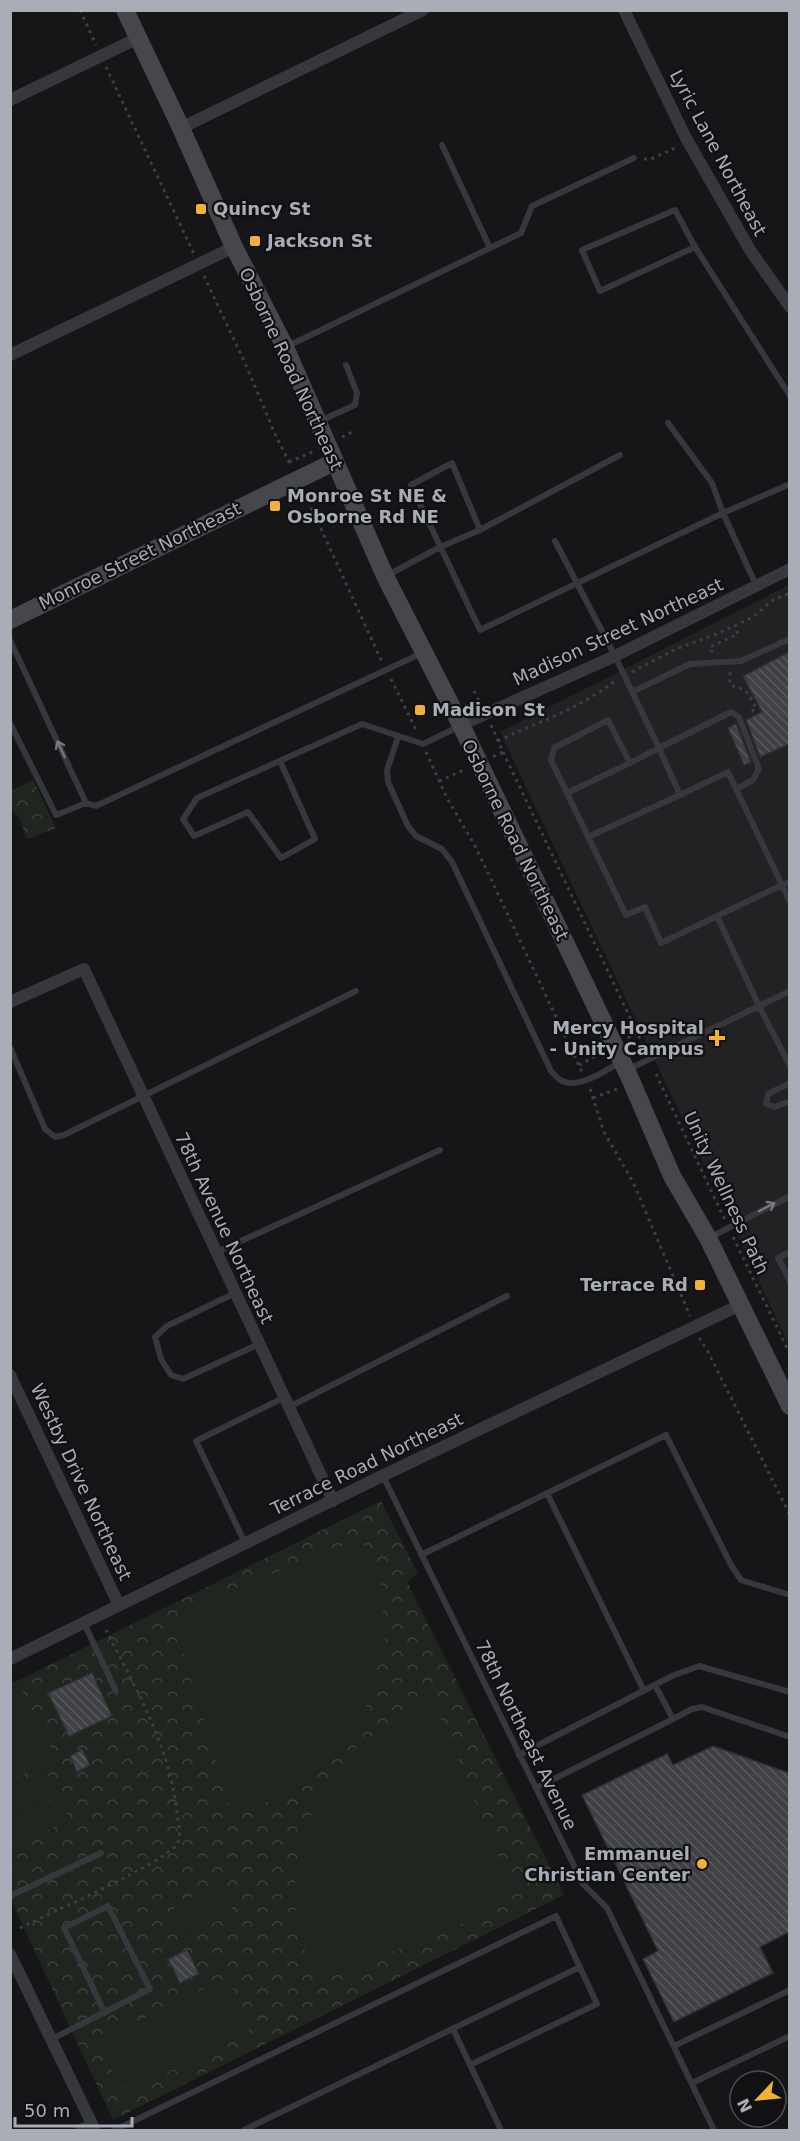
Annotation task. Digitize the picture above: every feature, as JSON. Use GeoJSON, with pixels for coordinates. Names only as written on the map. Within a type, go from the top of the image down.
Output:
{"type":"FeatureCollection","features":[{"type":"Feature","properties":{"kind":"street","name":"Osborne Road Northeast"},"geometry":{"type":"LineString","coordinates":[[125,10],[234,247],[285,347],[385,576],[460,725],[624,1066],[672,1176],[708,1238],[789,1406]]}},
{"type":"Feature","properties":{"kind":"street"},"geometry":{"type":"LineString","coordinates":[[181,128],[423,10]]}},
{"type":"Feature","properties":{"kind":"street","name":"Lyric Lane Northeast"},"geometry":{"type":"LineString","coordinates":[[624,10],[688,141],[750,250],[789,307]]}},
{"type":"Feature","properties":{"kind":"street"},"geometry":{"type":"LineString","coordinates":[[10,100],[138,38]]}},
{"type":"Feature","properties":{"kind":"street"},"geometry":{"type":"LineString","coordinates":[[10,355],[234,247]]}},
{"type":"Feature","properties":{"kind":"street","name":"Monroe Street Northeast"},"geometry":{"type":"LineString","coordinates":[[10,620],[334,462]]}},
{"type":"Feature","properties":{"kind":"street","name":"Madison Street Northeast"},"geometry":{"type":"LineString","coordinates":[[460,725],[615,656],[789,569]]}},
{"type":"Feature","properties":{"kind":"street","name":"78th Avenue Northeast"},"geometry":{"type":"LineString","coordinates":[[10,1002],[84,969],[333,1501]]}},
{"type":"Feature","properties":{"kind":"street","name":"Terrace Road Northeast"},"geometry":{"type":"LineString","coordinates":[[10,1659],[382,1476],[740,1305]]}},
{"type":"Feature","properties":{"kind":"street","name":"Westby Drive Northeast"},"geometry":{"type":"LineString","coordinates":[[10,1375],[119,1605]]}},
{"type":"Feature","properties":{"kind":"street"},"geometry":{"type":"LineString","coordinates":[[10,1954],[51,2040],[89,2129]]}},
{"type":"Feature","properties":{"kind":"lane"},"geometry":{"type":"LineString","coordinates":[[442,145],[490,248]]}},
{"type":"Feature","properties":{"kind":"lane"},"geometry":{"type":"LineString","coordinates":[[285,347],[521,233],[532,207],[634,158]]}},
{"type":"Feature","properties":{"kind":"lane"},"geometry":{"type":"LineString","coordinates":[[695,247],[600,291],[582,250],[675,210],[695,247],[789,396]]}},
{"type":"Feature","properties":{"kind":"lane"},"geometry":{"type":"LineString","coordinates":[[317,422],[355,405],[357,393],[346,365]]}},
{"type":"Feature","properties":{"kind":"lane"},"geometry":{"type":"LineString","coordinates":[[668,423],[712,483],[756,586]]}},
{"type":"Feature","properties":{"kind":"lane"},"geometry":{"type":"LineString","coordinates":[[385,576],[440,547],[480,530],[620,454]]}},
{"type":"Feature","properties":{"kind":"lane"},"geometry":{"type":"LineString","coordinates":[[480,530],[452,464],[411,485],[480,630],[723,513],[789,484]]}},
{"type":"Feature","properties":{"kind":"lane"},"geometry":{"type":"LineString","coordinates":[[555,541],[625,676],[680,795]]}},
{"type":"Feature","properties":{"kind":"lane"},"geometry":{"type":"LineString","coordinates":[[632,692],[690,664],[741,661],[789,639]]}},
{"type":"Feature","properties":{"kind":"lane"},"geometry":{"type":"LineString","coordinates":[[10,640],[86,802],[96,806],[423,652]]}},
{"type":"Feature","properties":{"kind":"lane"},"geometry":{"type":"LineString","coordinates":[[567,793],[731,712],[739,717],[759,770],[753,780],[736,789]]}},
{"type":"Feature","properties":{"kind":"lane"},"geometry":{"type":"LineString","coordinates":[[630,763],[608,720],[554,748],[551,760],[626,915],[645,907],[662,943],[789,882]]}},
{"type":"Feature","properties":{"kind":"lane"},"geometry":{"type":"LineString","coordinates":[[10,723],[56,815],[86,802]]}},
{"type":"Feature","properties":{"kind":"lane"},"geometry":{"type":"LineString","coordinates":[[280,761],[315,839],[281,858],[248,812],[194,836],[183,819],[197,798],[362,724],[423,744],[460,725]]}},
{"type":"Feature","properties":{"kind":"lane"},"geometry":{"type":"LineString","coordinates":[[398,737],[387,770],[388,783],[408,826],[417,836],[442,849],[452,862],[551,1071],[561,1081],[574,1083],[624,1066],[789,991]]}},
{"type":"Feature","properties":{"kind":"lane"},"geometry":{"type":"LineString","coordinates":[[588,837],[728,772],[789,902]]}},
{"type":"Feature","properties":{"kind":"lane"},"geometry":{"type":"LineString","coordinates":[[717,916],[789,1066]]}},
{"type":"Feature","properties":{"kind":"lane"},"geometry":{"type":"LineString","coordinates":[[10,1047],[45,1129],[55,1137],[64,1135],[356,991]]}},
{"type":"Feature","properties":{"kind":"lane"},"geometry":{"type":"LineString","coordinates":[[789,1083],[768,1094],[766,1104],[775,1107],[789,1101]]}},
{"type":"Feature","properties":{"kind":"lane"},"geometry":{"type":"LineString","coordinates":[[216,1252],[440,1150]]}},
{"type":"Feature","properties":{"kind":"lane"},"geometry":{"type":"LineString","coordinates":[[708,1238],[789,1196]]}},
{"type":"Feature","properties":{"kind":"lane"},"geometry":{"type":"LineString","coordinates":[[789,1252],[778,1258],[789,1281]]}},
{"type":"Feature","properties":{"kind":"lane"},"geometry":{"type":"LineString","coordinates":[[235,1293],[167,1326],[156,1337],[161,1359],[171,1376],[183,1379],[259,1344]]}},
{"type":"Feature","properties":{"kind":"lane"},"geometry":{"type":"LineString","coordinates":[[245,1543],[196,1441],[287,1402],[507,1296]]}},
{"type":"Feature","properties":{"kind":"lane"},"geometry":{"type":"LineString","coordinates":[[421,1555],[666,1435],[730,1565],[741,1580],[789,1595]]}},
{"type":"Feature","properties":{"kind":"lane","name":"78th Northeast Avenue"},"geometry":{"type":"LineString","coordinates":[[382,1476],[583,1884],[607,1908],[714,2130]]}},
{"type":"Feature","properties":{"kind":"lane"},"geometry":{"type":"LineString","coordinates":[[547,1493],[644,1690]]}},
{"type":"Feature","properties":{"kind":"lane"},"geometry":{"type":"LineString","coordinates":[[83,1623],[116,1691]]}},
{"type":"Feature","properties":{"kind":"lane"},"geometry":{"type":"LineString","coordinates":[[519,1755],[644,1690],[699,1666],[789,1692]]}},
{"type":"Feature","properties":{"kind":"lane"},"geometry":{"type":"LineString","coordinates":[[655,1685],[673,1719]]}},
{"type":"Feature","properties":{"kind":"lane"},"geometry":{"type":"LineString","coordinates":[[536,1788],[692,1709],[702,1707],[789,1737]]}},
{"type":"Feature","properties":{"kind":"lane"},"geometry":{"type":"LineString","coordinates":[[10,1896],[100,1853]]}},
{"type":"Feature","properties":{"kind":"lane"},"geometry":{"type":"LineString","coordinates":[[51,2040],[105,2013],[150,1989],[108,1906],[64,1928],[105,2013]]}},
{"type":"Feature","properties":{"kind":"lane"},"geometry":{"type":"LineString","coordinates":[[115,2130],[556,1916],[597,2004],[470,2065]]}},
{"type":"Feature","properties":{"kind":"lane"},"geometry":{"type":"LineString","coordinates":[[244,2130],[580,1967]]}},
{"type":"Feature","properties":{"kind":"lane"},"geometry":{"type":"LineString","coordinates":[[674,2046],[789,1990]]}},
{"type":"Feature","properties":{"kind":"lane"},"geometry":{"type":"LineString","coordinates":[[453,2029],[501,2130]]}},
{"type":"Feature","properties":{"kind":"lane"},"geometry":{"type":"LineString","coordinates":[[692,2083],[789,2036]]}},
{"type":"Feature","properties":{"kind":"path"},"geometry":{"type":"LineString","coordinates":[[80,10],[386,671],[447,798],[490,876],[586,1080],[604,1132],[633,1182],[700,1342],[707,1350],[789,1515]]}},
{"type":"Feature","properties":{"kind":"path"},"geometry":{"type":"LineString","coordinates":[[634,158],[651,159],[688,141]]}},
{"type":"Feature","properties":{"kind":"path"},"geometry":{"type":"LineString","coordinates":[[498,741],[580,704],[615,680],[676,649],[753,617],[773,600],[789,593]]}},
{"type":"Feature","properties":{"kind":"path"},"geometry":{"type":"LineString","coordinates":[[503,752],[637,1032]]}},
{"type":"Feature","properties":{"kind":"path","name":"Unity Wellness Path"},"geometry":{"type":"LineString","coordinates":[[656,1074],[789,1354]]}},
{"type":"Feature","properties":{"kind":"path"},"geometry":{"type":"LineString","coordinates":[[20,1928],[153,1862],[176,1845],[180,1833],[176,1803],[163,1750],[142,1701],[106,1630]]}},
{"type":"Feature","properties":{"kind":"shaded area","name":"Mercy Hospital - Unity Campus"},"geometry":{"type":"Polygon","coordinates":[[[789,585],[789,1345],[500,732],[789,585]]]}},
{"type":"Feature","properties":{"kind":"green space"},"geometry":{"type":"Polygon","coordinates":[[[33,780],[56,828],[28,839],[20,820],[11,808],[11,791],[33,780]]]}},
{"type":"Feature","properties":{"kind":"green space"},"geometry":{"type":"Polygon","coordinates":[[[381,1501],[418,1573],[407,1582],[564,1895],[113,2120],[11,1900],[11,1684],[381,1501]]]}},
{"type":"Feature","properties":{"kind":"green space"},"geometry":{"type":"Polygon","coordinates":[[[361,1539],[381,1583],[385,1640],[369,1699],[351,1734],[313,1775],[273,1799],[232,1815],[175,1626],[182,1610],[361,1539]]]}},
{"type":"Feature","properties":{"kind":"green space"},"geometry":{"type":"Polygon","coordinates":[[[22,1690],[55,1758],[11,1780],[11,1696],[22,1690]]]}},
{"type":"Feature","properties":{"kind":"green space"},"geometry":{"type":"Polygon","coordinates":[[[433,1700],[512,1890],[503,1907],[316,1982],[297,1927],[295,1873],[306,1828],[320,1794],[351,1752],[393,1720],[433,1700]]]}},
{"type":"Feature","properties":{"kind":"green space"},"geometry":{"type":"Polygon","coordinates":[[[45,1769],[56,1793],[11,1815],[11,1786],[45,1769]]]}},
{"type":"Feature","properties":{"kind":"green space"},"geometry":{"type":"Polygon","coordinates":[[[60,1796],[70,1820],[20,1843],[11,1819],[60,1796]]]}},
{"type":"Feature","properties":{"kind":"green space"},"geometry":{"type":"Polygon","coordinates":[[[219,1883],[234,1913],[187,1936],[173,1906],[219,1883]]]}},
{"type":"Feature","properties":{"kind":"green space"},"geometry":{"type":"Polygon","coordinates":[[[218,1982],[231,1984],[251,2026],[246,2034],[129,2091],[119,2084],[100,2047],[108,2036],[218,1982]]]}},
{"type":"Feature","properties":{"kind":"building"},"geometry":{"type":"Polygon","coordinates":[[[789,652],[789,744],[760,757],[746,720],[762,712],[743,676],[789,652]]]}},
{"type":"Feature","properties":{"kind":"building"},"geometry":{"type":"Polygon","coordinates":[[[736,724],[751,762],[744,765],[728,728],[736,724]]]}},
{"type":"Feature","properties":{"kind":"building"},"geometry":{"type":"Polygon","coordinates":[[[92,1673],[112,1716],[69,1736],[48,1693],[92,1673]]]}},
{"type":"Feature","properties":{"kind":"building","name":"Emmanuel Christian Center"},"geometry":{"type":"Polygon","coordinates":[[[713,1746],[789,1773],[789,1932],[760,1947],[773,1973],[674,2022],[643,1959],[658,1951],[582,1795],[667,1754],[673,1765],[713,1746]]]}},
{"type":"Feature","properties":{"kind":"building"},"geometry":{"type":"Polygon","coordinates":[[[82,1749],[90,1765],[77,1772],[70,1756],[82,1749]]]}},
{"type":"Feature","properties":{"kind":"building"},"geometry":{"type":"Polygon","coordinates":[[[187,1950],[199,1974],[180,1983],[168,1959],[187,1950]]]}},
{"type":"Feature","properties":{"kind":"place","name":"Quincy St"},"geometry":{"type":"Point","coordinates":[201,209]}},
{"type":"Feature","properties":{"kind":"place","name":"Jackson St"},"geometry":{"type":"Point","coordinates":[255,241]}},
{"type":"Feature","properties":{"kind":"place","name":"Monroe St NE & Osborne Rd NE"},"geometry":{"type":"Point","coordinates":[275,506]}},
{"type":"Feature","properties":{"kind":"place","name":"Madison St"},"geometry":{"type":"Point","coordinates":[420,710]}},
{"type":"Feature","properties":{"kind":"place","name":"Mercy Hospital - Unity Campus"},"geometry":{"type":"Point","coordinates":[717,1038]}},
{"type":"Feature","properties":{"kind":"place","name":"Terrace Rd"},"geometry":{"type":"Point","coordinates":[700,1285]}},
{"type":"Feature","properties":{"kind":"place","name":"Emmanuel Christian Center"},"geometry":{"type":"Point","coordinates":[702,1864]}}]}
